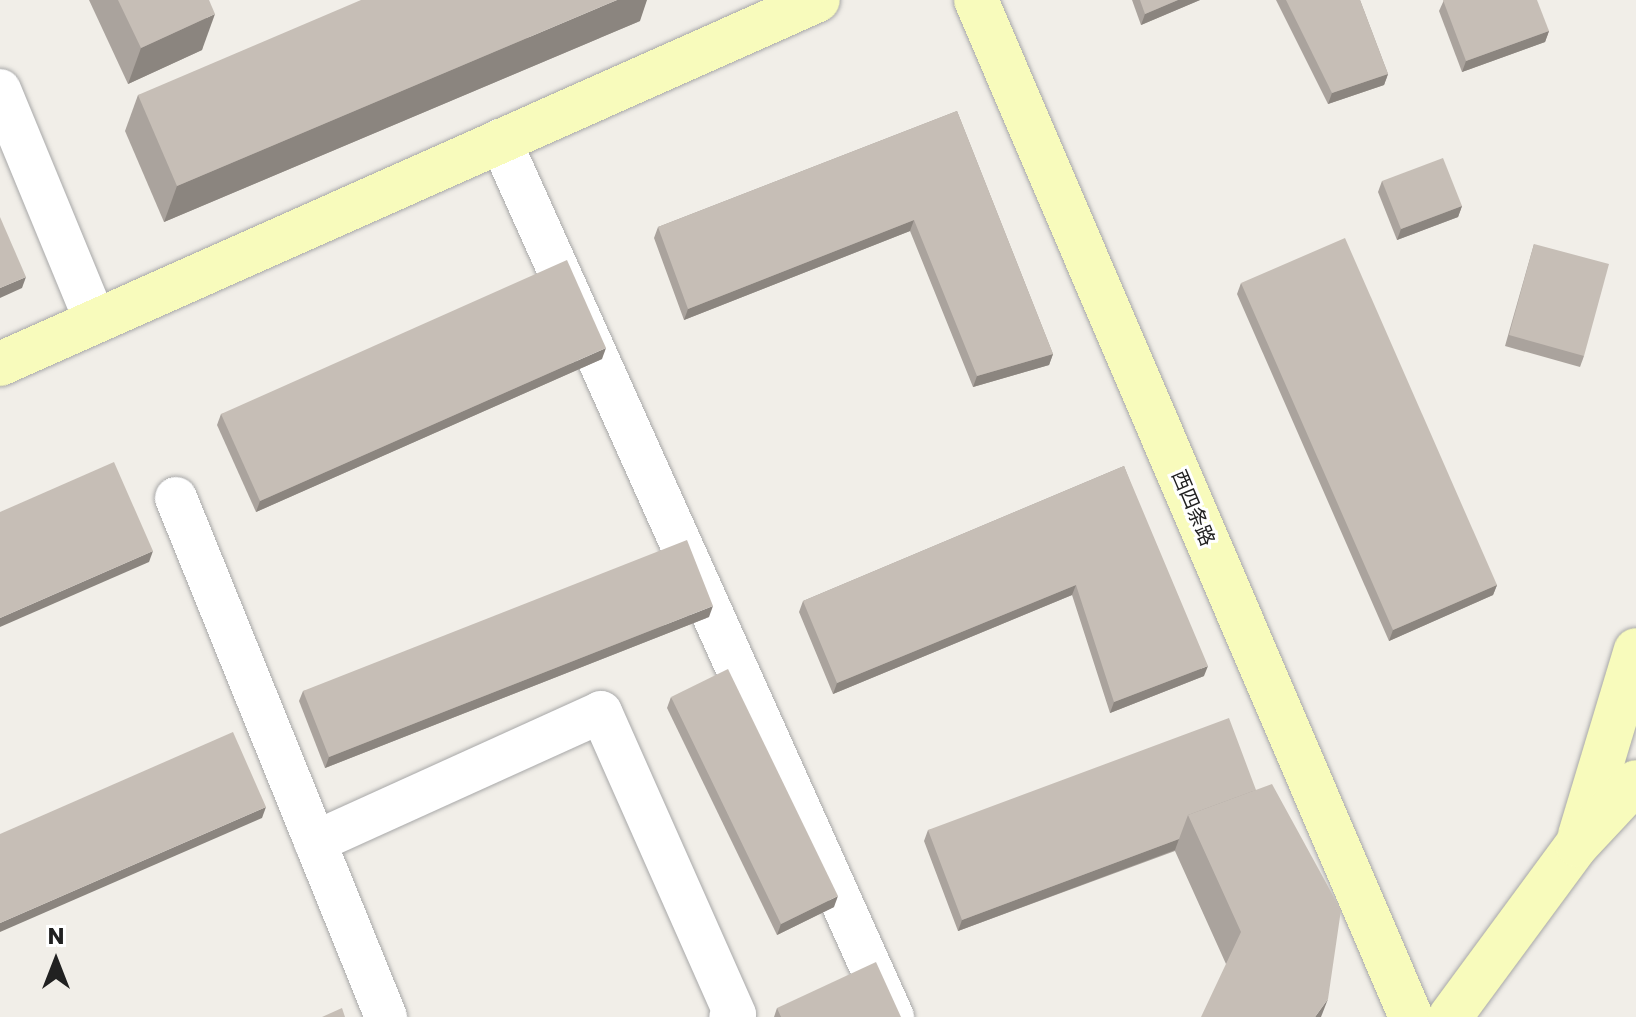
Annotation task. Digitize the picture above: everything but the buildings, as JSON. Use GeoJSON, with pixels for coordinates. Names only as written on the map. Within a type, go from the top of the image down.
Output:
{"type":"FeatureCollection","features":[{"type":"Feature","properties":{"kind":"street"},"geometry":{"type":"LineString","coordinates":[[0,364],[818,0]]}},
{"type":"Feature","properties":{"kind":"street","name":"西四条路"},"geometry":{"type":"LineString","coordinates":[[976,0],[1411,1017]]}},
{"type":"Feature","properties":{"kind":"street"},"geometry":{"type":"LineString","coordinates":[[0,90],[95,321]]}},
{"type":"Feature","properties":{"kind":"street"},"geometry":{"type":"LineString","coordinates":[[500,140],[893,1017]]}},
{"type":"Feature","properties":{"kind":"street"},"geometry":{"type":"LineString","coordinates":[[176,498],[386,1017]]}},
{"type":"Feature","properties":{"kind":"street"},"geometry":{"type":"LineString","coordinates":[[1577,845],[1636,650]]}},
{"type":"Feature","properties":{"kind":"street"},"geometry":{"type":"LineString","coordinates":[[315,842],[601,712],[735,1015],[730,1017]]}},
{"type":"Feature","properties":{"kind":"street"},"geometry":{"type":"LineString","coordinates":[[1450,1017],[1577,845],[1636,782]]}}]}
